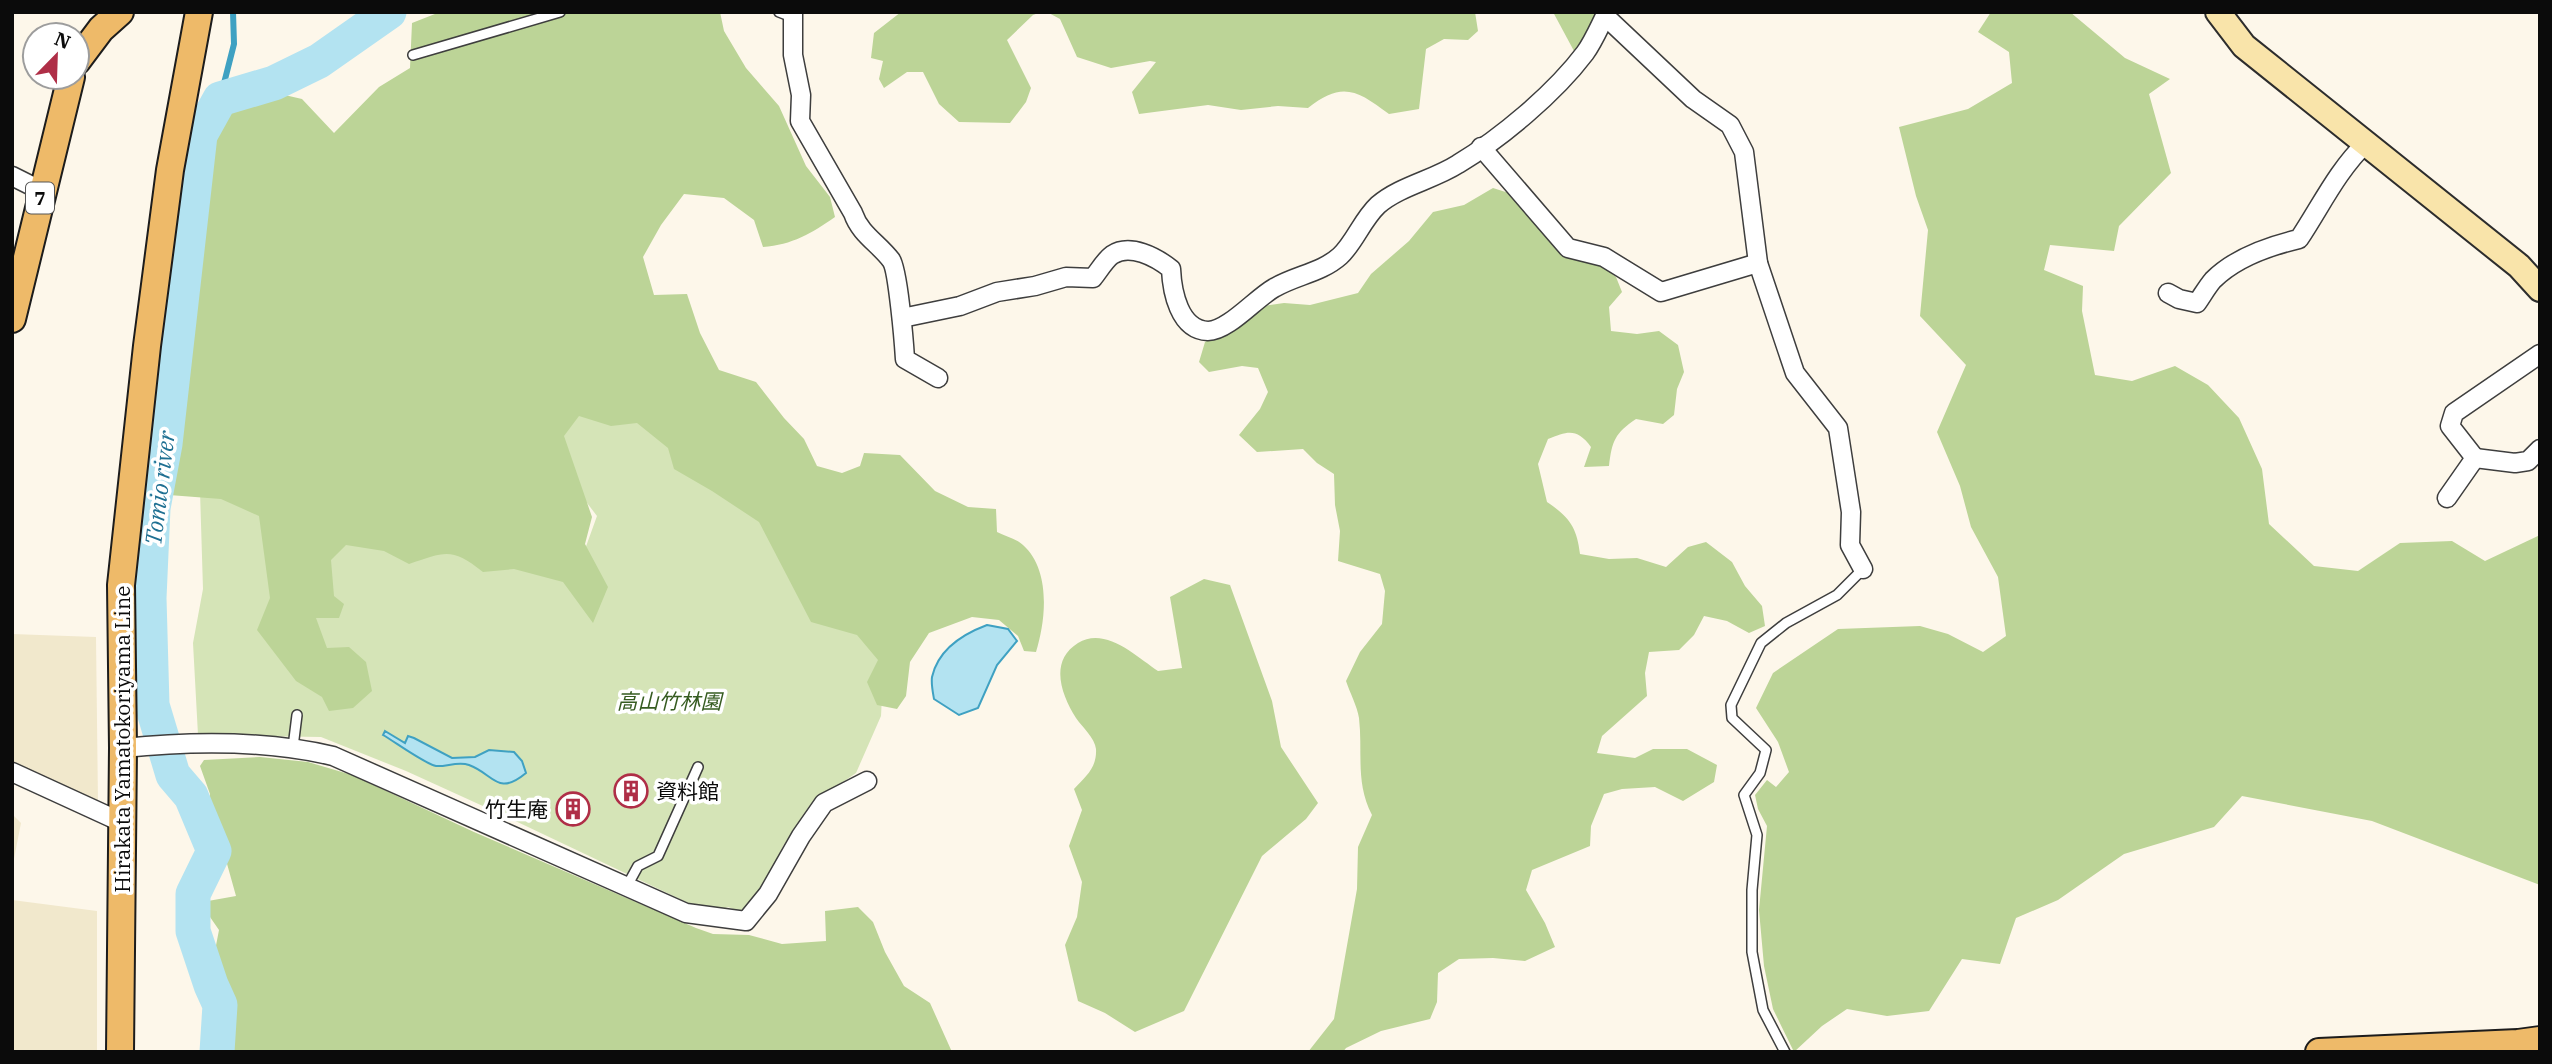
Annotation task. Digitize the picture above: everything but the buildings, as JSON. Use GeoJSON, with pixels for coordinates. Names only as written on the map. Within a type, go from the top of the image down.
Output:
{"type":"FeatureCollection","features":[{"type":"Feature","properties":{"kind":"main road"},"geometry":{"type":"LineString","coordinates":[[91,42],[120,12]]}},
{"type":"Feature","properties":{"kind":"main road","name":"Hirakata Yamatokoriyama Line"},"geometry":{"type":"LineString","coordinates":[[120,1052],[121,822],[133,747],[121,585],[147,346],[170,170],[200,12]]}},
{"type":"Feature","properties":{"kind":"main road","name":"7"},"geometry":{"type":"LineString","coordinates":[[12,319],[19,262],[42,191],[67,91]]}},
{"type":"Feature","properties":{"kind":"main road"},"geometry":{"type":"LineString","coordinates":[[2319,1052],[2334,1049],[2540,1040]]}},
{"type":"Feature","properties":{"kind":"street"},"geometry":{"type":"LineString","coordinates":[[2218,12],[2244,46],[2519,266],[2540,289]]}},
{"type":"Feature","properties":{"kind":"street"},"geometry":{"type":"LineString","coordinates":[[788,14],[801,95],[800,121],[853,212],[858,226],[894,262],[905,359],[938,378]]}},
{"type":"Feature","properties":{"kind":"street"},"geometry":{"type":"LineString","coordinates":[[902,318],[960,306],[997,292],[1035,286],[1066,277],[1093,278],[1112,255],[1129,250],[1157,258],[1171,269],[1172,290],[1179,310],[1191,324],[1208,331],[1224,326],[1274,288],[1326,268],[1343,253],[1365,219],[1379,204],[1399,191],[1458,164],[1525,115],[1585,52],[1605,14],[1693,99],[1730,125],[1744,152],[1758,263],[1795,373],[1838,428],[1851,512],[1850,545],[1863,569]]}},
{"type":"Feature","properties":{"kind":"street"},"geometry":{"type":"LineString","coordinates":[[2168,293],[2197,303],[2213,280],[2235,265],[2272,246],[2299,239],[2332,183],[2349,159],[2366,143]]}},
{"type":"Feature","properties":{"kind":"street"},"geometry":{"type":"LineString","coordinates":[[1481,147],[1568,248],[1604,257],[1661,292],[1758,263]]}},
{"type":"Feature","properties":{"kind":"street"},"geometry":{"type":"LineString","coordinates":[[12,176],[42,191]]}},
{"type":"Feature","properties":{"kind":"street"},"geometry":{"type":"LineString","coordinates":[[2540,354],[2454,413],[2450,426],[2475,458],[2515,463],[2528,461],[2540,449]]}},
{"type":"Feature","properties":{"kind":"street"},"geometry":{"type":"LineString","coordinates":[[2447,498],[2475,458]]}},
{"type":"Feature","properties":{"kind":"street"},"geometry":{"type":"LineString","coordinates":[[133,747],[293,747],[333,756],[685,913],[746,921],[768,894],[801,835],[824,803],[867,781]]}},
{"type":"Feature","properties":{"kind":"street"},"geometry":{"type":"LineString","coordinates":[[12,772],[121,822]]}},
{"type":"Feature","properties":{"kind":"lane"},"geometry":{"type":"LineString","coordinates":[[413,55],[560,12]]}},
{"type":"Feature","properties":{"kind":"lane"},"geometry":{"type":"LineString","coordinates":[[1786,1052],[1763,1010],[1752,952],[1752,890],[1757,835],[1744,795],[1760,773],[1766,750],[1732,718],[1731,705],[1761,643],[1786,623],[1837,595],[1863,569]]}},
{"type":"Feature","properties":{"kind":"lane"},"geometry":{"type":"LineString","coordinates":[[293,747],[297,715]]}},
{"type":"Feature","properties":{"kind":"lane"},"geometry":{"type":"LineString","coordinates":[[627,886],[638,866],[658,856],[698,767]]}},
{"type":"Feature","properties":{"kind":"shaded area"},"geometry":{"type":"Polygon","coordinates":[[[12,634],[96,637],[98,804],[12,765],[12,634]]]}},
{"type":"Feature","properties":{"kind":"shaded area"},"geometry":{"type":"Polygon","coordinates":[[[12,814],[21,823],[12,869],[12,814]]]}},
{"type":"Feature","properties":{"kind":"shaded area"},"geometry":{"type":"Polygon","coordinates":[[[12,900],[97,911],[97,1052],[12,1052],[12,900]]]}},
{"type":"Feature","properties":{"kind":"green space"},"geometry":{"type":"Polygon","coordinates":[[[440,12],[720,12],[724,31],[746,68],[779,106],[806,166],[830,197],[835,217],[801,237],[783,244],[763,247],[754,220],[724,198],[684,194],[661,225],[643,257],[654,295],[687,294],[700,333],[719,370],[756,382],[804,439],[817,466],[842,473],[860,466],[864,453],[900,455],[935,491],[968,507],[996,509],[997,532],[1023,545],[1032,555],[1042,581],[1044,611],[1036,652],[1024,651],[1018,636],[999,620],[972,617],[929,633],[910,662],[906,696],[897,709],[877,705],[867,682],[878,660],[857,635],[811,622],[759,522],[674,469],[668,448],[637,423],[611,426],[579,416],[564,436],[592,517],[585,544],[608,587],[593,623],[563,582],[514,569],[483,572],[455,555],[440,555],[409,564],[384,551],[346,545],[331,560],[334,596],[344,604],[339,618],[316,618],[327,648],[349,647],[366,662],[372,691],[353,708],[329,711],[322,697],[296,681],[257,630],[270,598],[259,516],[221,499],[169,495],[184,397],[199,231],[200,186],[208,159],[209,140],[218,136],[227,104],[276,93],[302,99],[334,133],[379,87],[410,68],[412,23],[440,12]]]}},
{"type":"Feature","properties":{"kind":"green space"},"geometry":{"type":"Polygon","coordinates":[[[901,12],[1041,12],[1033,15],[1007,40],[1031,88],[1026,102],[1010,123],[959,122],[939,104],[923,72],[907,72],[884,88],[879,79],[883,61],[871,58],[874,33],[901,12]]]}},
{"type":"Feature","properties":{"kind":"green space"},"geometry":{"type":"Polygon","coordinates":[[[1047,12],[1475,12],[1478,31],[1468,40],[1444,39],[1426,49],[1419,109],[1389,114],[1358,94],[1340,92],[1330,94],[1308,108],[1278,106],[1241,110],[1208,105],[1139,114],[1132,92],[1156,62],[1111,68],[1077,57],[1060,19],[1047,12]]]}},
{"type":"Feature","properties":{"kind":"green space"},"geometry":{"type":"Polygon","coordinates":[[[1553,12],[1596,12],[1574,51],[1553,12]]]}},
{"type":"Feature","properties":{"kind":"green space"},"geometry":{"type":"Polygon","coordinates":[[[1991,12],[2070,12],[2125,58],[2170,79],[2149,94],[2171,173],[2119,226],[2114,251],[2050,245],[2044,270],[2083,286],[2082,311],[2095,375],[2132,381],[2175,366],[2208,385],[2239,418],[2262,469],[2269,524],[2314,566],[2358,571],[2400,543],[2452,541],[2485,561],[2540,535],[2540,885],[2372,821],[2242,796],[2214,827],[2124,854],[2058,900],[2016,918],[2000,964],[1962,959],[1929,1011],[1887,1016],[1847,1009],[1822,1026],[1794,1052],[1773,1009],[1764,966],[1759,910],[1767,826],[1758,809],[1755,795],[1767,780],[1776,787],[1789,772],[1778,742],[1756,708],[1773,673],[1838,629],[1920,626],[1948,634],[1983,652],[2006,636],[1998,577],[1971,527],[1960,486],[1937,432],[1966,365],[1920,316],[1928,230],[1916,196],[1899,127],[1968,109],[2012,83],[2009,52],[1978,32],[1991,12]]]}},
{"type":"Feature","properties":{"kind":"green space"},"geometry":{"type":"Polygon","coordinates":[[[1493,188],[1515,195],[1616,277],[1622,292],[1609,307],[1611,331],[1637,334],[1659,331],[1678,345],[1684,372],[1677,389],[1674,415],[1663,424],[1636,419],[1629,424],[1616,438],[1609,466],[1584,467],[1591,447],[1577,434],[1561,434],[1548,439],[1538,464],[1547,502],[1571,524],[1580,554],[1609,559],[1637,558],[1666,567],[1688,547],[1706,542],[1732,562],[1745,586],[1762,606],[1765,626],[1749,633],[1727,621],[1704,616],[1694,635],[1679,650],[1649,652],[1645,673],[1647,696],[1602,736],[1597,753],[1635,758],[1653,749],[1687,749],[1717,765],[1714,782],[1683,801],[1655,787],[1622,789],[1604,794],[1591,826],[1590,846],[1532,870],[1526,890],[1555,947],[1525,961],[1459,959],[1438,973],[1437,1002],[1430,1019],[1381,1031],[1343,1052],[1308,1052],[1334,1019],[1357,889],[1358,847],[1372,815],[1361,779],[1359,718],[1346,681],[1360,652],[1382,624],[1385,591],[1380,574],[1338,561],[1340,531],[1335,505],[1334,474],[1317,463],[1303,449],[1257,452],[1239,435],[1260,409],[1268,392],[1258,368],[1242,366],[1209,372],[1199,362],[1205,342],[1263,306],[1284,303],[1310,305],[1358,293],[1371,274],[1409,241],[1433,212],[1464,205],[1493,188]]]}},
{"type":"Feature","properties":{"kind":"green space","name":"高山竹林園"},"geometry":{"type":"Polygon","coordinates":[[[553,358],[858,575],[883,677],[881,716],[856,773],[810,805],[783,846],[755,904],[744,913],[728,907],[716,912],[703,910],[406,771],[321,737],[198,735],[193,643],[203,589],[200,491],[584,552],[597,516],[568,478],[553,358]]]}},
{"type":"Feature","properties":{"kind":"green space"},"geometry":{"type":"Polygon","coordinates":[[[1204,579],[1230,585],[1272,701],[1281,747],[1318,803],[1306,819],[1262,856],[1184,1011],[1135,1032],[1105,1013],[1078,1001],[1065,945],[1077,917],[1082,882],[1069,846],[1082,810],[1074,789],[1093,767],[1096,749],[1066,699],[1060,678],[1061,668],[1069,650],[1088,639],[1099,638],[1120,645],[1158,671],[1182,668],[1170,597],[1204,579]]]}},
{"type":"Feature","properties":{"kind":"green space"},"geometry":{"type":"Polygon","coordinates":[[[260,757],[308,762],[352,775],[474,832],[713,934],[749,935],[782,944],[826,941],[825,911],[858,907],[873,922],[885,952],[904,986],[930,1003],[952,1052],[227,1052],[233,1034],[232,991],[213,961],[219,930],[210,917],[208,901],[236,896],[224,853],[208,817],[210,794],[200,766],[204,760],[260,757]]]}},
{"type":"Feature","properties":{"kind":"water"},"geometry":{"type":"Polygon","coordinates":[[[987,625],[1008,629],[1017,641],[997,665],[978,708],[959,715],[934,699],[932,677],[935,667],[953,644],[987,625]]]}},
{"type":"Feature","properties":{"kind":"water"},"geometry":{"type":"Polygon","coordinates":[[[385,731],[405,743],[408,736],[414,738],[452,758],[475,757],[489,750],[514,752],[522,761],[526,773],[516,780],[502,783],[469,765],[436,766],[383,735],[385,731]]]}},
{"type":"Feature","properties":{"kind":"waterway"},"geometry":{"type":"LineString","coordinates":[[220,99],[234,44],[233,12]]}},
{"type":"Feature","properties":{"kind":"waterway","name":"Tomio river"},"geometry":{"type":"LineString","coordinates":[[217,1052],[220,1005],[193,931],[193,894],[214,851],[191,796],[173,775],[152,705],[149,598],[153,508],[165,444],[200,135],[220,99],[274,83],[319,61],[389,12]]}},
{"type":"Feature","properties":{"kind":"place","name":"資料館"},"geometry":{"type":"Point","coordinates":[631,791]}},
{"type":"Feature","properties":{"kind":"place","name":"竹生庵"},"geometry":{"type":"Point","coordinates":[573,809]}}]}
